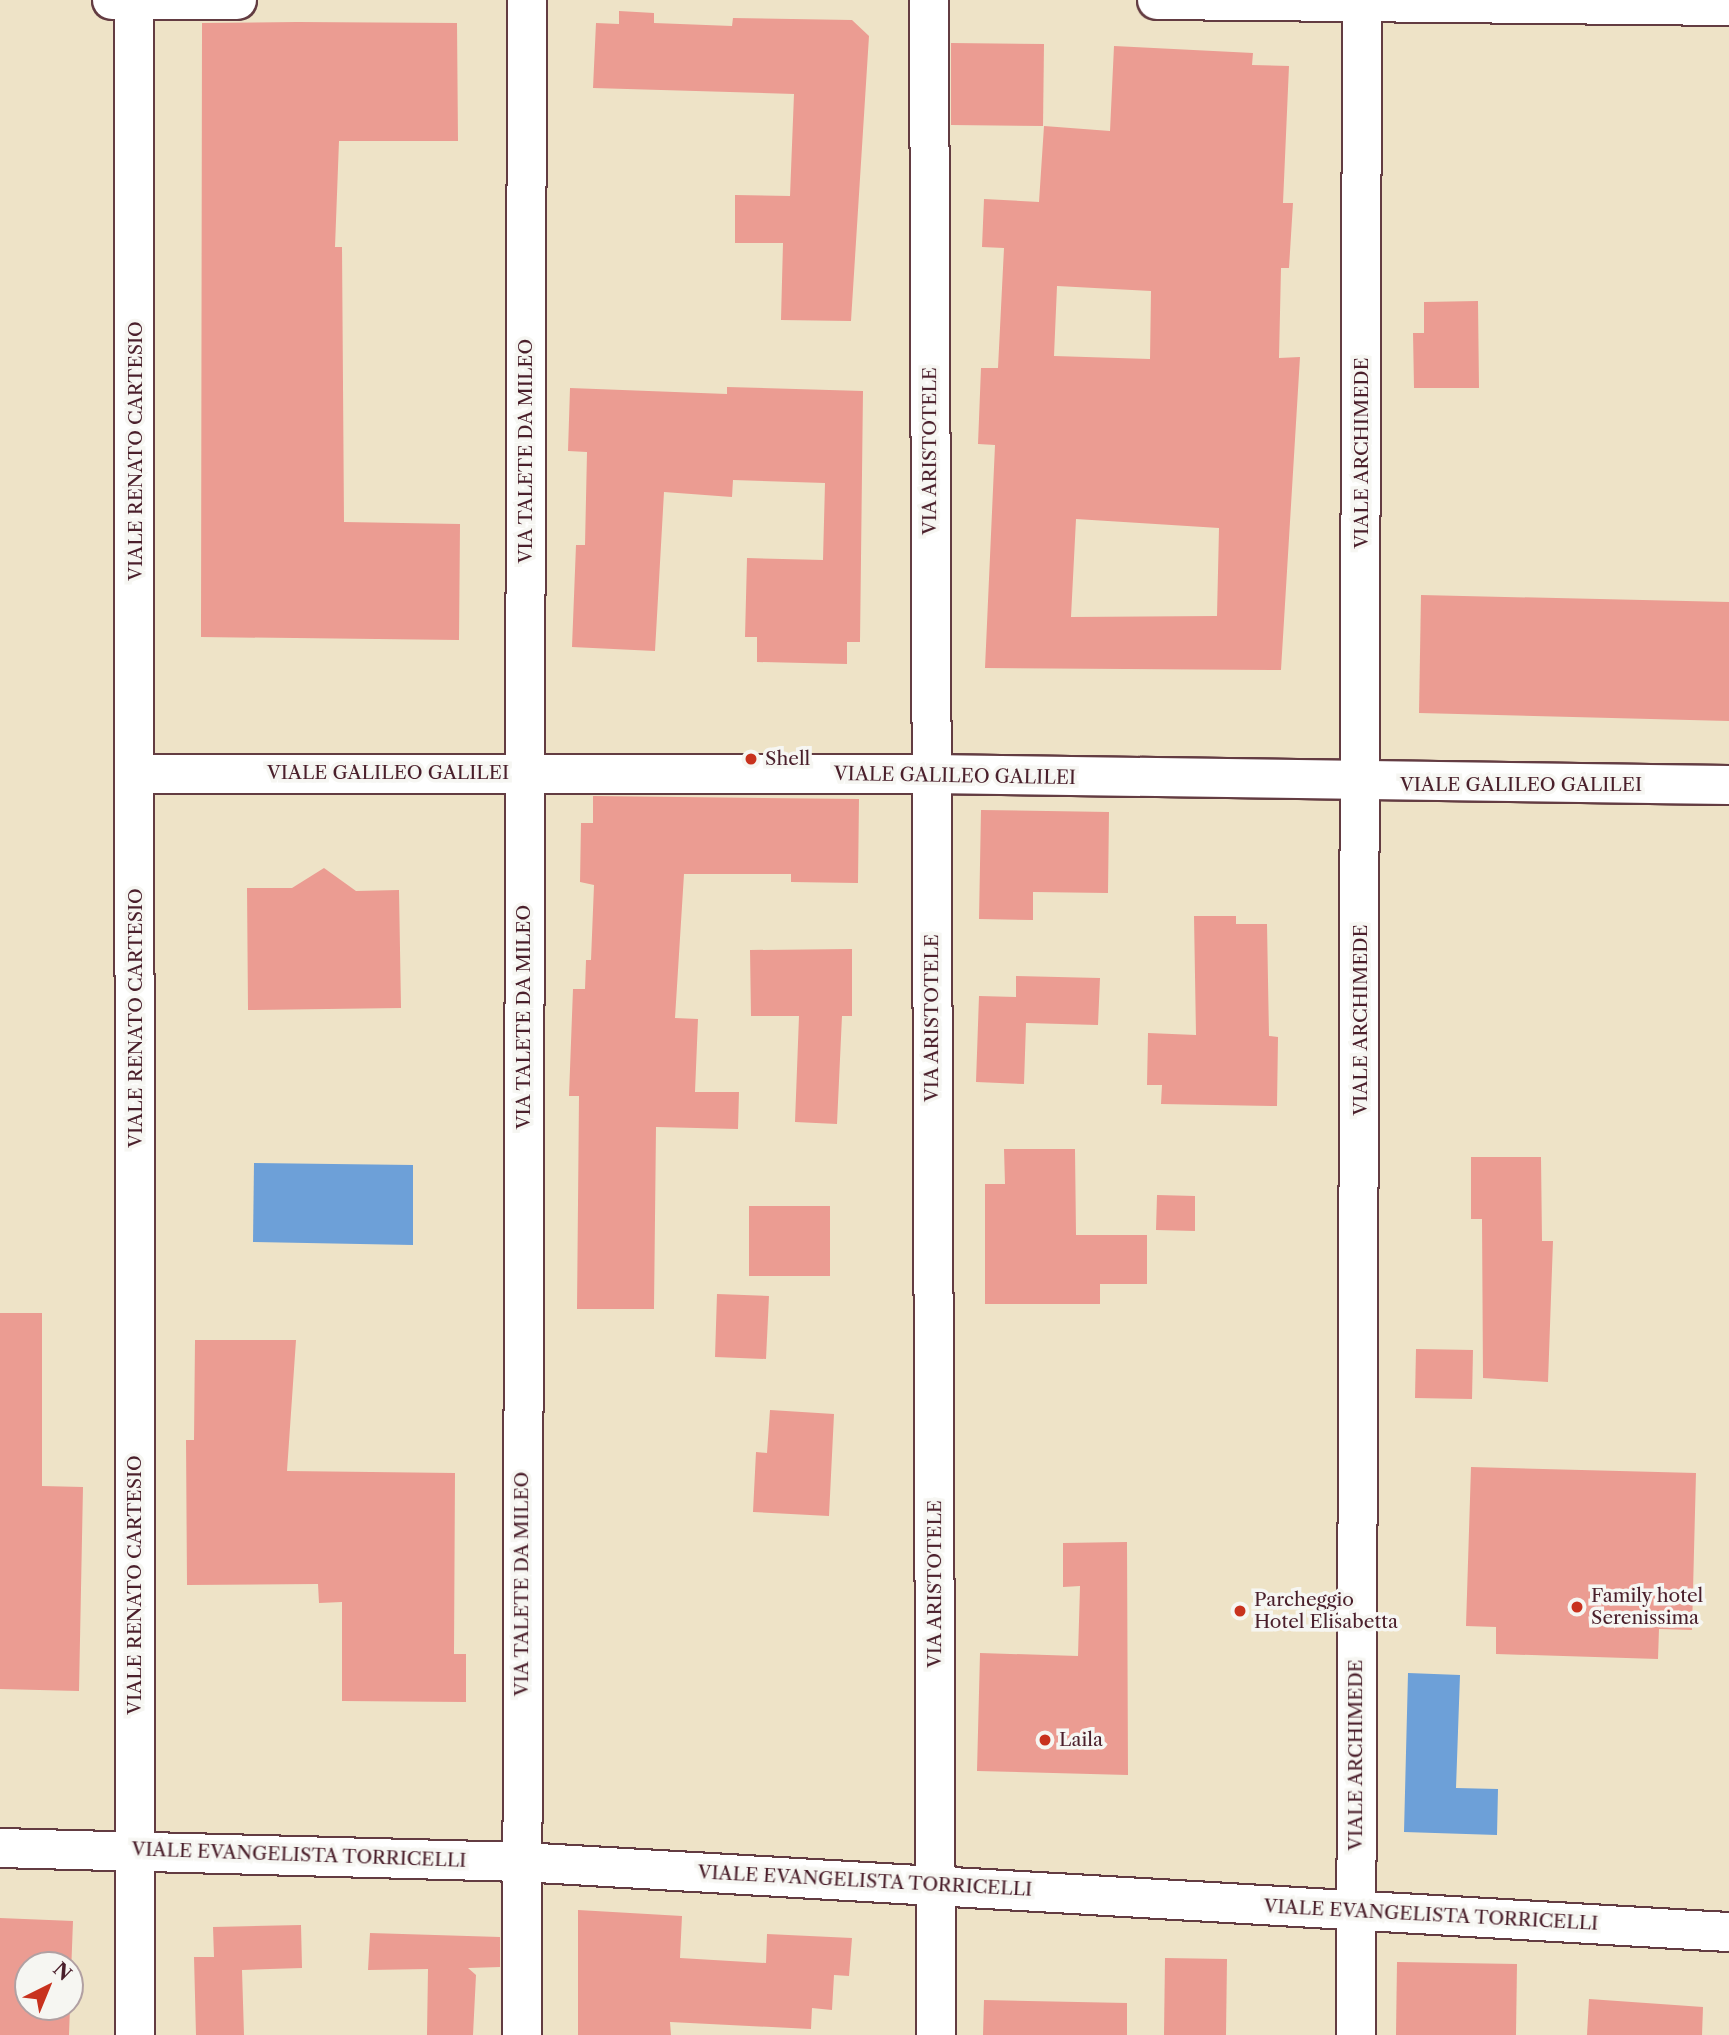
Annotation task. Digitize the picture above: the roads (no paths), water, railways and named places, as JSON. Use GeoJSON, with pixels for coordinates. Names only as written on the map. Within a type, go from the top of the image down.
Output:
{"type":"FeatureCollection","features":[{"type":"Feature","properties":{"kind":"street"},"geometry":{"type":"LineString","coordinates":[[123,1],[237,0]]}},
{"type":"Feature","properties":{"kind":"street","name":"VIA TALETE DA MILEO"},"geometry":{"type":"LineString","coordinates":[[522,2035],[527,0]]}},
{"type":"Feature","properties":{"kind":"street","name":"VIA ARISTOTELE"},"geometry":{"type":"LineString","coordinates":[[929,0],[936,2035]]}},
{"type":"Feature","properties":{"kind":"street"},"geometry":{"type":"LineString","coordinates":[[1157,0],[1362,5],[1729,6]]}},
{"type":"Feature","properties":{"kind":"street","name":"VIALE RENATO CARTESIO"},"geometry":{"type":"LineString","coordinates":[[123,1],[138,774],[135,2035]]}},
{"type":"Feature","properties":{"kind":"street","name":"VIALE ARCHIMEDE"},"geometry":{"type":"LineString","coordinates":[[1356,2035],[1362,785],[1362,5]]}},
{"type":"Feature","properties":{"kind":"street","name":"VIALE GALILEO GALILEI"},"geometry":{"type":"LineString","coordinates":[[138,774],[932,774],[1362,785],[1729,785]]}},
{"type":"Feature","properties":{"kind":"street","name":"VIALE EVANGELISTA TORRICELLI"},"geometry":{"type":"LineString","coordinates":[[0,1848],[521,1862],[937,1884],[1729,1932]]}},
{"type":"Feature","properties":{"kind":"water"},"geometry":{"type":"Polygon","coordinates":[[[254,1163],[413,1165],[413,1245],[253,1242],[254,1163]]]}},
{"type":"Feature","properties":{"kind":"water"},"geometry":{"type":"Polygon","coordinates":[[[1408,1673],[1460,1675],[1456,1788],[1498,1789],[1497,1835],[1404,1832],[1408,1673]]]}},
{"type":"Feature","properties":{"kind":"place","name":"Shell"},"geometry":{"type":"Point","coordinates":[751,759]}},
{"type":"Feature","properties":{"kind":"place","name":"Family hotel Serenissima"},"geometry":{"type":"Point","coordinates":[1577,1607]}},
{"type":"Feature","properties":{"kind":"place","name":"Parcheggio Hotel Elisabetta"},"geometry":{"type":"Point","coordinates":[1240,1611]}},
{"type":"Feature","properties":{"kind":"place","name":"Laila"},"geometry":{"type":"Point","coordinates":[1045,1740]}}]}
